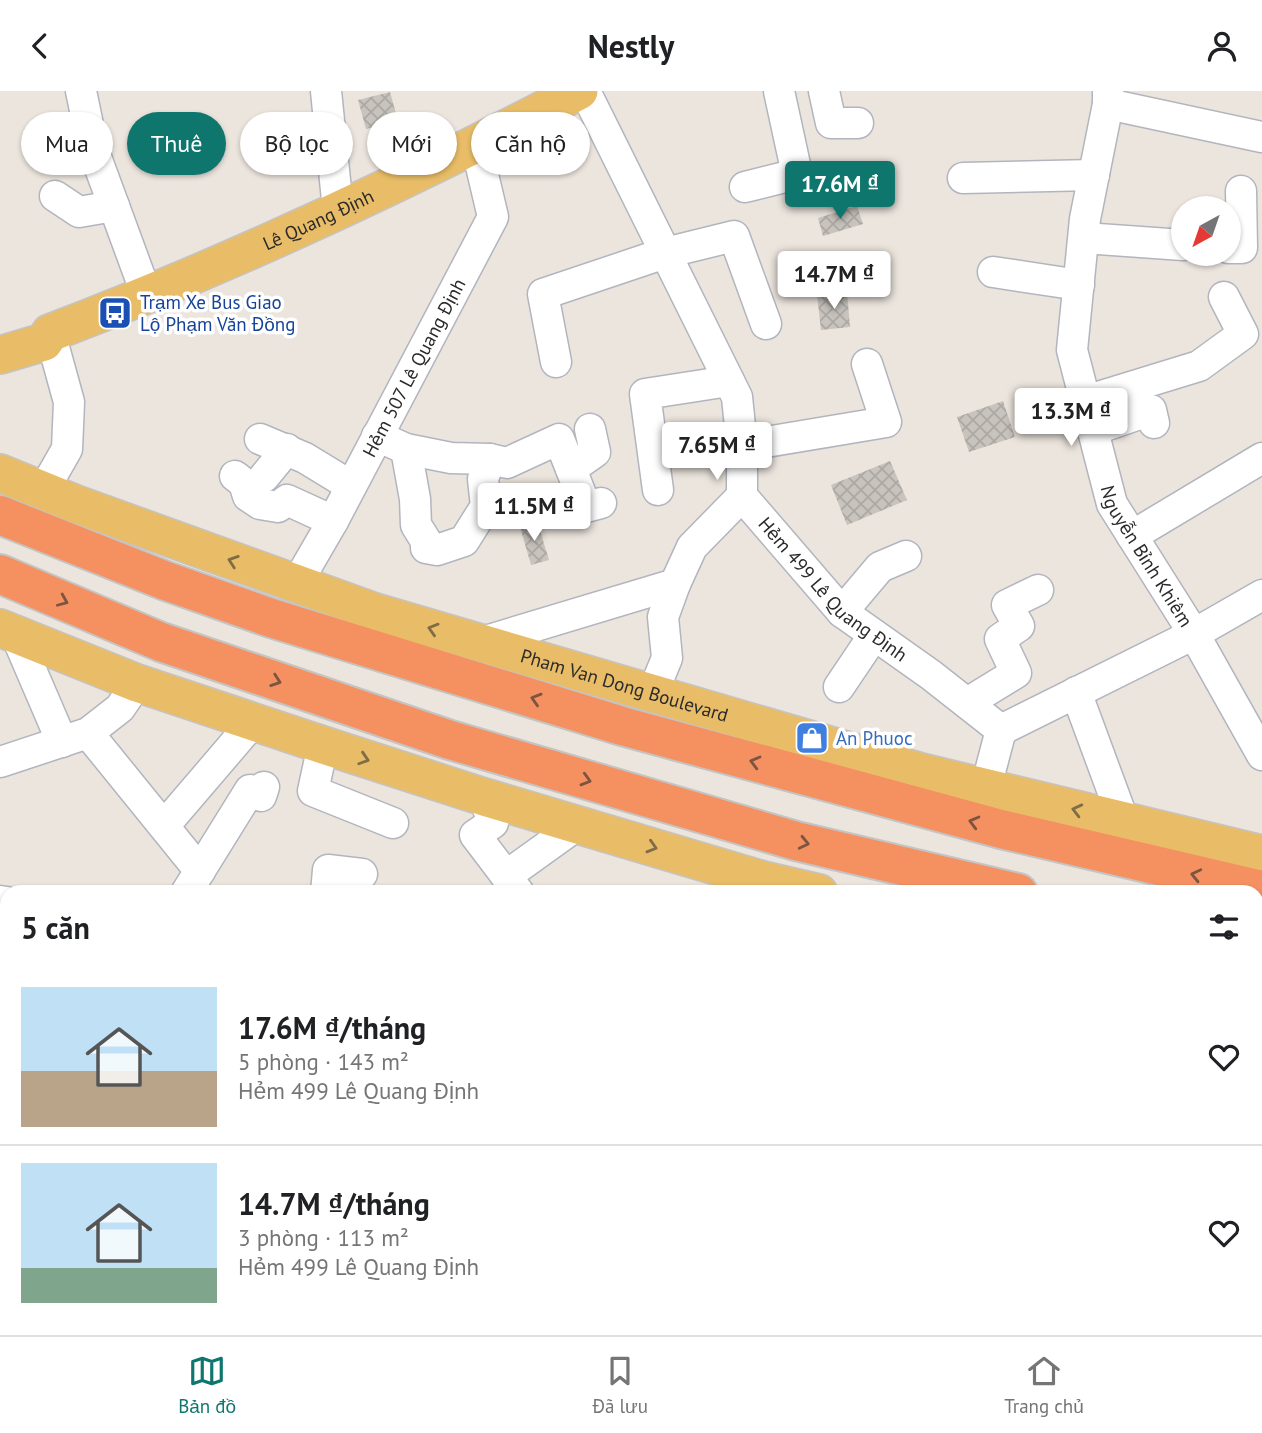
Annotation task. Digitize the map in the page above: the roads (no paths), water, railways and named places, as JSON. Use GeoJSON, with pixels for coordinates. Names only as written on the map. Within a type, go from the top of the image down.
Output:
{"type":"FeatureCollection","features":[{"type":"Feature","properties":{"kind":"highway","name":"Pham Van Dong Boulevard"},"geometry":{"type":"LineString","coordinates":[[0,515],[166,582],[271,618],[622,726],[1001,829],[1241,885]]}},
{"type":"Feature","properties":{"kind":"highway"},"geometry":{"type":"LineString","coordinates":[[0,574],[174,647],[450,740],[796,841],[984,885]]}},
{"type":"Feature","properties":{"kind":"main road","name":"Lê Quang Định"},"geometry":{"type":"LineString","coordinates":[[539,112],[579,91]]}},
{"type":"Feature","properties":{"kind":"main road","name":"Lê Quang Định"},"geometry":{"type":"LineString","coordinates":[[0,355],[44,342],[50,333],[147,296],[471,147]]}},
{"type":"Feature","properties":{"kind":"main road","name":"Lê Quang Định"},"geometry":{"type":"LineString","coordinates":[[0,334],[40,327],[50,333]]}},
{"type":"Feature","properties":{"kind":"main road","name":"Pham Van Dong Boulevard"},"geometry":{"type":"LineString","coordinates":[[0,473],[375,612],[921,772],[1262,854]]}},
{"type":"Feature","properties":{"kind":"main road"},"geometry":{"type":"LineString","coordinates":[[8,632],[137,683],[755,885]]}},
{"type":"Feature","properties":{"kind":"main road"},"geometry":{"type":"LineString","coordinates":[[713,817],[757,885]]}},
{"type":"Feature","properties":{"kind":"street"},"geometry":{"type":"LineString","coordinates":[[81,91],[93,149],[147,296]]}},
{"type":"Feature","properties":{"kind":"street"},"geometry":{"type":"LineString","coordinates":[[326,91],[338,210]]}},
{"type":"Feature","properties":{"kind":"street"},"geometry":{"type":"LineString","coordinates":[[585,91],[737,397],[743,496],[692,547],[675,584],[663,617],[667,658],[653,692]]}},
{"type":"Feature","properties":{"kind":"street"},"geometry":{"type":"LineString","coordinates":[[745,187],[797,174],[779,91]]}},
{"type":"Feature","properties":{"kind":"street"},"geometry":{"type":"LineString","coordinates":[[824,91],[831,123],[858,123]]}},
{"type":"Feature","properties":{"kind":"street"},"geometry":{"type":"LineString","coordinates":[[1108,97],[1262,137]]}},
{"type":"Feature","properties":{"kind":"street","name":"Nguyễn Bỉnh Khiêm"},"geometry":{"type":"LineString","coordinates":[[1108,97],[1084,238],[1072,350],[1112,504],[1194,634],[1262,755]]}},
{"type":"Feature","properties":{"kind":"street","name":"Hẻm 507 Lê Quang Định"},"geometry":{"type":"LineString","coordinates":[[298,583],[493,217],[482,175]]}},
{"type":"Feature","properties":{"kind":"street"},"geometry":{"type":"LineString","coordinates":[[963,178],[1094,175]]}},
{"type":"Feature","properties":{"kind":"street"},"geometry":{"type":"LineString","coordinates":[[1241,191],[1241,196]]}},
{"type":"Feature","properties":{"kind":"street"},"geometry":{"type":"LineString","coordinates":[[55,196],[79,212],[114,206]]}},
{"type":"Feature","properties":{"kind":"street"},"geometry":{"type":"LineString","coordinates":[[556,362],[543,294],[665,253],[734,236],[766,324]]}},
{"type":"Feature","properties":{"kind":"street"},"geometry":{"type":"LineString","coordinates":[[1084,238],[1171,244]]}},
{"type":"Feature","properties":{"kind":"street"},"geometry":{"type":"LineString","coordinates":[[993,272],[1079,285]]}},
{"type":"Feature","properties":{"kind":"street"},"geometry":{"type":"LineString","coordinates":[[1085,401],[1199,366],[1243,334],[1224,297]]}},
{"type":"Feature","properties":{"kind":"street"},"geometry":{"type":"LineString","coordinates":[[43,491],[66,449],[69,402],[50,333]]}},
{"type":"Feature","properties":{"kind":"street"},"geometry":{"type":"LineString","coordinates":[[742,446],[886,422],[867,365]]}},
{"type":"Feature","properties":{"kind":"street"},"geometry":{"type":"LineString","coordinates":[[658,491],[645,394],[729,381]]}},
{"type":"Feature","properties":{"kind":"street"},"geometry":{"type":"LineString","coordinates":[[1093,430],[1151,410],[1154,423]]}},
{"type":"Feature","properties":{"kind":"street"},"geometry":{"type":"LineString","coordinates":[[571,469],[595,452],[590,429]]}},
{"type":"Feature","properties":{"kind":"street"},"geometry":{"type":"LineString","coordinates":[[377,436],[406,449],[451,458],[490,459],[508,463],[559,439],[586,507],[601,502]]}},
{"type":"Feature","properties":{"kind":"street"},"geometry":{"type":"LineString","coordinates":[[333,520],[286,500],[278,507],[260,504],[248,496],[244,483],[274,444],[351,486]]}},
{"type":"Feature","properties":{"kind":"street"},"geometry":{"type":"LineString","coordinates":[[406,449],[415,499],[416,526],[426,541],[426,548],[437,550],[464,541],[486,506],[484,479],[490,459]]}},
{"type":"Feature","properties":{"kind":"street"},"geometry":{"type":"LineString","coordinates":[[1132,536],[1262,458]]}},
{"type":"Feature","properties":{"kind":"street","name":"Hẻm 499 Lê Quang Định"},"geometry":{"type":"LineString","coordinates":[[743,496],[842,612],[1001,730]]}},
{"type":"Feature","properties":{"kind":"street"},"geometry":{"type":"LineString","coordinates":[[842,612],[880,568],[906,556]]}},
{"type":"Feature","properties":{"kind":"street"},"geometry":{"type":"LineString","coordinates":[[479,643],[675,584]]}},
{"type":"Feature","properties":{"kind":"street"},"geometry":{"type":"LineString","coordinates":[[967,703],[1016,673],[1000,639],[1019,626],[1007,605],[1038,590]]}},
{"type":"Feature","properties":{"kind":"street"},"geometry":{"type":"LineString","coordinates":[[986,787],[1001,730],[1194,634],[1262,595]]}},
{"type":"Feature","properties":{"kind":"street"},"geometry":{"type":"LineString","coordinates":[[8,632],[76,738],[164,826],[193,882]]}},
{"type":"Feature","properties":{"kind":"street"},"geometry":{"type":"LineString","coordinates":[[839,687],[874,635]]}},
{"type":"Feature","properties":{"kind":"street"},"geometry":{"type":"LineString","coordinates":[[0,762],[76,738],[120,708],[137,683]]}},
{"type":"Feature","properties":{"kind":"street"},"geometry":{"type":"LineString","coordinates":[[1076,692],[1124,822]]}},
{"type":"Feature","properties":{"kind":"street"},"geometry":{"type":"LineString","coordinates":[[164,826],[253,722]]}},
{"type":"Feature","properties":{"kind":"street"},"geometry":{"type":"LineString","coordinates":[[323,745],[313,791],[393,823]]}},
{"type":"Feature","properties":{"kind":"street"},"geometry":{"type":"LineString","coordinates":[[193,882],[250,790],[261,796],[264,787]]}},
{"type":"Feature","properties":{"kind":"street"},"geometry":{"type":"LineString","coordinates":[[484,797],[493,823],[475,835],[513,884],[577,825]]}},
{"type":"Feature","properties":{"kind":"street"},"geometry":{"type":"LineString","coordinates":[[327,885],[328,870],[362,874]]}},
{"type":"Feature","properties":{"kind":"place","name":"Trạm Xe Bus Giao Lộ Phạm Văn Đồng"},"geometry":{"type":"Point","coordinates":[115,313]}},
{"type":"Feature","properties":{"kind":"place","name":"An Phuoc"},"geometry":{"type":"Point","coordinates":[812,738]}}]}
